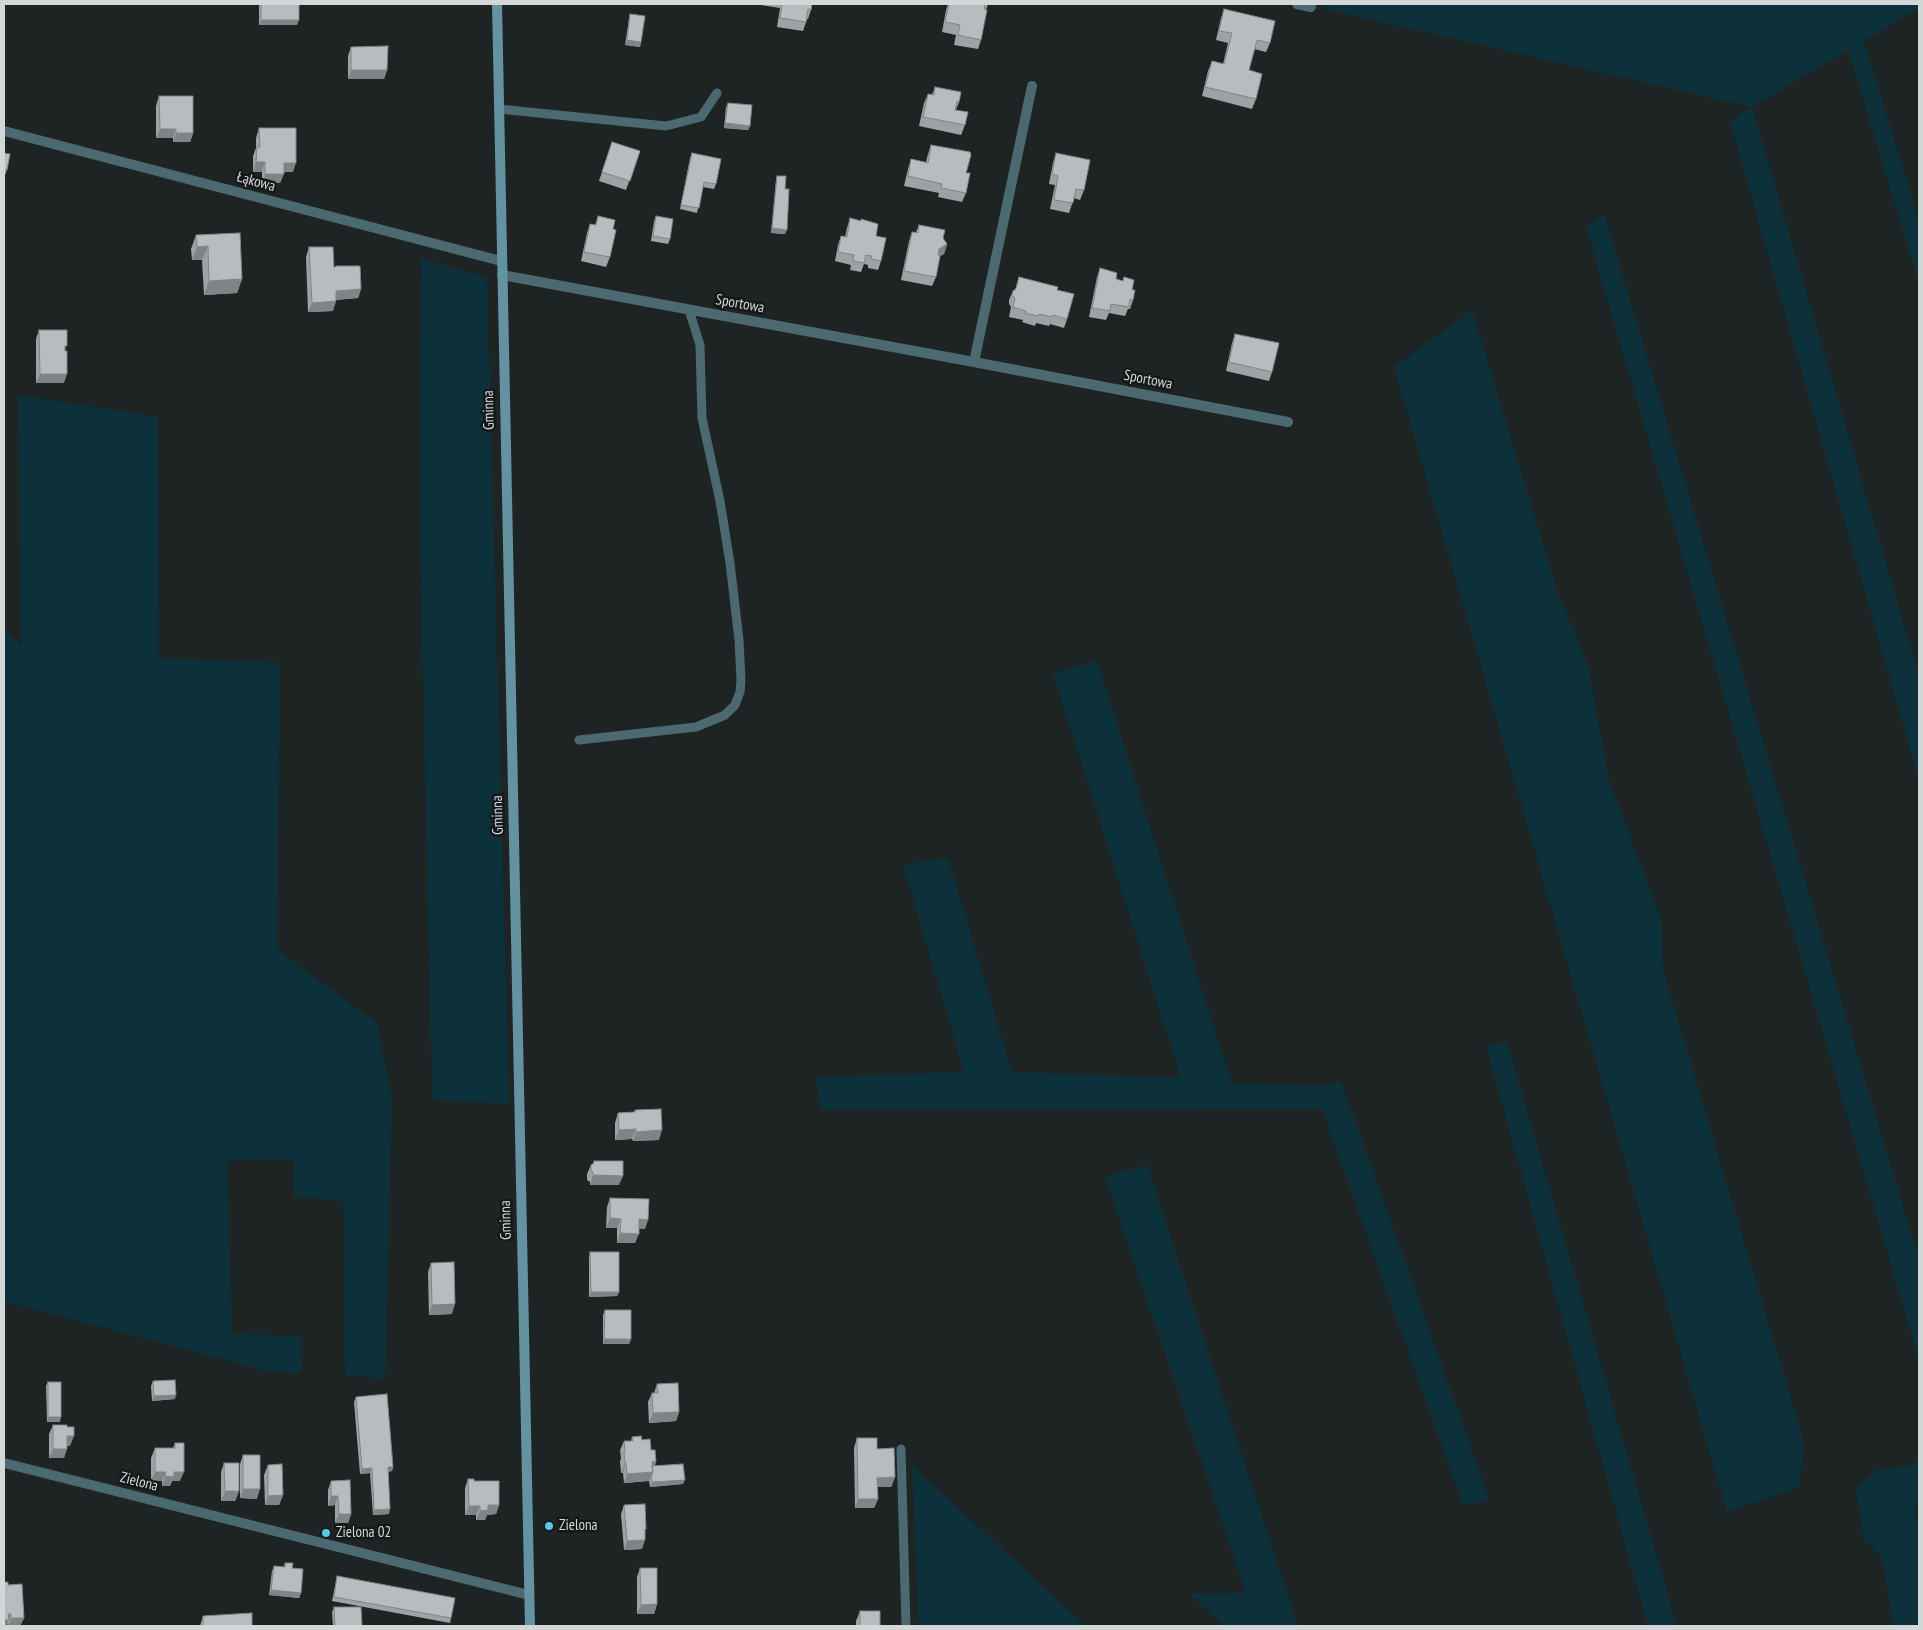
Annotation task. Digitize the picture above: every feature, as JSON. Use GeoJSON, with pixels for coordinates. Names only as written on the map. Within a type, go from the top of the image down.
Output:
{"type":"FeatureCollection","features":[{"type":"Feature","properties":{"kind":"main road","name":"Gminna"},"geometry":{"type":"LineString","coordinates":[[497,4],[530,1626]]}},
{"type":"Feature","properties":{"kind":"street"},"geometry":{"type":"LineString","coordinates":[[1297,4],[1311,7]]}},
{"type":"Feature","properties":{"kind":"street"},"geometry":{"type":"LineString","coordinates":[[974,362],[1032,86]]}},
{"type":"Feature","properties":{"kind":"street","name":"Łąkowa"},"geometry":{"type":"LineString","coordinates":[[4,131],[501,261]]}},
{"type":"Feature","properties":{"kind":"street","name":"Sportowa"},"geometry":{"type":"LineString","coordinates":[[502,275],[1288,422]]}},
{"type":"Feature","properties":{"kind":"street","name":"Zielona"},"geometry":{"type":"LineString","coordinates":[[4,1463],[529,1595]]}},
{"type":"Feature","properties":{"kind":"lane"},"geometry":{"type":"LineString","coordinates":[[499,109],[666,126],[701,117],[717,94]]}},
{"type":"Feature","properties":{"kind":"lane"},"geometry":{"type":"LineString","coordinates":[[579,740],[696,727],[725,715],[735,705],[740,692],[740,654],[730,563],[720,501],[702,418],[700,345],[689,310]]}},
{"type":"Feature","properties":{"kind":"lane"},"geometry":{"type":"LineString","coordinates":[[901,1449],[906,1626]]}},
{"type":"Feature","properties":{"kind":"shaded area"},"geometry":{"type":"Polygon","coordinates":[[[1326,4],[1919,4],[1919,8],[1864,41],[1919,221],[1919,283],[1848,50],[1752,107],[1919,676],[1919,780],[1730,122],[1751,107],[1325,9],[1326,4]]]}},
{"type":"Feature","properties":{"kind":"shaded area"},"geometry":{"type":"Polygon","coordinates":[[[1604,214],[1919,1259],[1919,1360],[1586,227],[1604,214]]]}},
{"type":"Feature","properties":{"kind":"shaded area"},"geometry":{"type":"Polygon","coordinates":[[[421,258],[487,278],[509,1104],[432,1100],[420,536],[421,258]]]}},
{"type":"Feature","properties":{"kind":"shaded area"},"geometry":{"type":"Polygon","coordinates":[[[1472,310],[1558,593],[1588,666],[1609,780],[1662,922],[1663,970],[1804,1442],[1799,1487],[1727,1512],[1394,367],[1472,310]]]}},
{"type":"Feature","properties":{"kind":"shaded area"},"geometry":{"type":"Polygon","coordinates":[[[18,395],[158,417],[159,658],[280,663],[277,950],[377,1023],[392,1098],[385,1378],[345,1376],[343,1201],[294,1197],[294,1161],[227,1160],[232,1334],[301,1336],[302,1373],[267,1371],[4,1301],[4,628],[21,646],[18,395]]]}},
{"type":"Feature","properties":{"kind":"shaded area"},"geometry":{"type":"Polygon","coordinates":[[[1097,661],[1232,1084],[1328,1085],[1341,1081],[1490,1501],[1463,1505],[1322,1109],[820,1110],[816,1077],[964,1072],[903,865],[948,858],[1012,1072],[1181,1078],[1053,673],[1097,661]]]}},
{"type":"Feature","properties":{"kind":"shaded area"},"geometry":{"type":"Polygon","coordinates":[[[1507,1042],[1677,1626],[1648,1626],[1486,1046],[1507,1042]]]}},
{"type":"Feature","properties":{"kind":"shaded area"},"geometry":{"type":"Polygon","coordinates":[[[1147,1165],[1298,1626],[1224,1626],[1189,1594],[1246,1593],[1105,1176],[1147,1165]]]}},
{"type":"Feature","properties":{"kind":"shaded area"},"geometry":{"type":"Polygon","coordinates":[[[1919,1455],[1919,1502],[1914,1511],[1919,1528],[1919,1626],[1893,1626],[1882,1557],[1864,1540],[1856,1489],[1877,1470],[1913,1466],[1919,1455]]]}},
{"type":"Feature","properties":{"kind":"shaded area"},"geometry":{"type":"Polygon","coordinates":[[[912,1466],[1086,1626],[919,1626],[912,1466]]]}},
{"type":"Feature","properties":{"kind":"building"},"geometry":{"type":"Polygon","coordinates":[[[261,4],[299,4],[299,20],[261,20],[261,4]]]}},
{"type":"Feature","properties":{"kind":"building"},"geometry":{"type":"Polygon","coordinates":[[[782,4],[812,4],[811,10],[808,9],[806,22],[780,18],[782,4]]]}},
{"type":"Feature","properties":{"kind":"building"},"geometry":{"type":"Polygon","coordinates":[[[949,4],[985,4],[984,9],[987,10],[981,40],[958,35],[960,25],[945,22],[949,4]]]}},
{"type":"Feature","properties":{"kind":"building"},"geometry":{"type":"Polygon","coordinates":[[[1224,9],[1275,21],[1270,43],[1257,40],[1249,70],[1262,74],[1256,99],[1205,87],[1212,61],[1224,64],[1232,33],[1219,31],[1224,9]]]}},
{"type":"Feature","properties":{"kind":"building"},"geometry":{"type":"Polygon","coordinates":[[[630,14],[645,16],[641,42],[627,40],[630,14]]]}},
{"type":"Feature","properties":{"kind":"building"},"geometry":{"type":"Polygon","coordinates":[[[388,46],[387,70],[351,70],[351,47],[388,46]]]}},
{"type":"Feature","properties":{"kind":"building"},"geometry":{"type":"Polygon","coordinates":[[[935,87],[961,92],[955,110],[968,112],[965,125],[923,117],[928,94],[934,95],[935,87]]]}},
{"type":"Feature","properties":{"kind":"building"},"geometry":{"type":"Polygon","coordinates":[[[159,96],[193,96],[193,133],[176,133],[176,129],[160,129],[159,96]]]}},
{"type":"Feature","properties":{"kind":"building"},"geometry":{"type":"Polygon","coordinates":[[[728,103],[752,105],[750,126],[725,123],[728,103]]]}},
{"type":"Feature","properties":{"kind":"building"},"geometry":{"type":"Polygon","coordinates":[[[259,128],[296,128],[296,163],[284,163],[284,174],[265,174],[265,162],[256,162],[257,147],[260,147],[259,128]]]}},
{"type":"Feature","properties":{"kind":"building"},"geometry":{"type":"Polygon","coordinates":[[[612,142],[640,151],[630,181],[602,172],[612,142]]]}},
{"type":"Feature","properties":{"kind":"building"},"geometry":{"type":"Polygon","coordinates":[[[931,145],[970,152],[971,155],[966,173],[970,173],[966,193],[941,188],[942,184],[908,176],[911,159],[928,163],[931,145]]]}},
{"type":"Feature","properties":{"kind":"building"},"geometry":{"type":"Polygon","coordinates":[[[4,153],[10,154],[7,170],[4,169],[4,153]]]}},
{"type":"Feature","properties":{"kind":"building"},"geometry":{"type":"Polygon","coordinates":[[[692,153],[721,159],[716,184],[704,182],[699,208],[681,205],[692,153]]]}},
{"type":"Feature","properties":{"kind":"building"},"geometry":{"type":"Polygon","coordinates":[[[1056,153],[1090,160],[1084,190],[1076,189],[1073,203],[1054,200],[1058,176],[1052,174],[1056,153]]]}},
{"type":"Feature","properties":{"kind":"building"},"geometry":{"type":"Polygon","coordinates":[[[777,176],[786,176],[785,189],[789,189],[787,230],[772,228],[777,176]]]}},
{"type":"Feature","properties":{"kind":"building"},"geometry":{"type":"Polygon","coordinates":[[[598,216],[615,220],[613,229],[616,230],[610,257],[584,252],[590,224],[596,225],[598,216]]]}},
{"type":"Feature","properties":{"kind":"building"},"geometry":{"type":"Polygon","coordinates":[[[656,216],[673,219],[670,239],[653,236],[656,216]]]}},
{"type":"Feature","properties":{"kind":"building"},"geometry":{"type":"Polygon","coordinates":[[[850,218],[878,224],[876,236],[886,238],[881,261],[871,259],[872,256],[866,255],[864,263],[853,261],[854,255],[838,252],[841,236],[847,237],[850,218]]]}},
{"type":"Feature","properties":{"kind":"building"},"geometry":{"type":"Polygon","coordinates":[[[919,225],[945,230],[943,238],[947,244],[939,249],[938,255],[940,256],[936,277],[904,271],[912,232],[918,233],[919,225]]]}},
{"type":"Feature","properties":{"kind":"building"},"geometry":{"type":"Polygon","coordinates":[[[240,233],[242,279],[209,281],[208,246],[197,247],[196,235],[240,233]]]}},
{"type":"Feature","properties":{"kind":"building"},"geometry":{"type":"Polygon","coordinates":[[[309,247],[333,247],[334,268],[336,266],[360,266],[361,289],[336,291],[336,301],[312,303],[309,247]]]}},
{"type":"Feature","properties":{"kind":"building"},"geometry":{"type":"Polygon","coordinates":[[[1100,268],[1117,273],[1116,279],[1123,281],[1124,277],[1134,280],[1132,290],[1135,290],[1133,300],[1130,299],[1129,307],[1111,304],[1110,311],[1092,308],[1100,268]]]}},
{"type":"Feature","properties":{"kind":"building"},"geometry":{"type":"Polygon","coordinates":[[[1019,277],[1058,287],[1057,290],[1074,294],[1067,319],[1053,315],[1052,317],[1039,314],[1038,316],[1025,313],[1026,311],[1013,307],[1015,298],[1012,295],[1016,289],[1019,277]]]}},
{"type":"Feature","properties":{"kind":"building"},"geometry":{"type":"Polygon","coordinates":[[[39,330],[67,330],[67,346],[65,346],[65,351],[67,351],[67,374],[40,374],[39,330]]]}},
{"type":"Feature","properties":{"kind":"building"},"geometry":{"type":"Polygon","coordinates":[[[1235,334],[1279,343],[1272,372],[1229,362],[1235,334]]]}},
{"type":"Feature","properties":{"kind":"building"},"geometry":{"type":"Polygon","coordinates":[[[661,1109],[662,1130],[636,1132],[636,1129],[619,1130],[618,1113],[661,1109]]]}},
{"type":"Feature","properties":{"kind":"building"},"geometry":{"type":"Polygon","coordinates":[[[594,1161],[623,1161],[623,1176],[593,1175],[591,1165],[594,1161]]]}},
{"type":"Feature","properties":{"kind":"building"},"geometry":{"type":"Polygon","coordinates":[[[610,1198],[649,1199],[648,1220],[639,1219],[639,1234],[620,1233],[621,1219],[610,1218],[610,1198]]]}},
{"type":"Feature","properties":{"kind":"building"},"geometry":{"type":"Polygon","coordinates":[[[590,1252],[619,1252],[619,1292],[591,1292],[590,1252]]]}},
{"type":"Feature","properties":{"kind":"building"},"geometry":{"type":"Polygon","coordinates":[[[454,1262],[455,1304],[432,1305],[431,1263],[454,1262]]]}},
{"type":"Feature","properties":{"kind":"building"},"geometry":{"type":"Polygon","coordinates":[[[605,1310],[631,1310],[631,1339],[604,1339],[605,1310]]]}},
{"type":"Feature","properties":{"kind":"building"},"geometry":{"type":"Polygon","coordinates":[[[175,1380],[176,1395],[154,1396],[153,1381],[175,1380]]]}},
{"type":"Feature","properties":{"kind":"building"},"geometry":{"type":"Polygon","coordinates":[[[48,1382],[61,1382],[61,1417],[48,1417],[48,1382]]]}},
{"type":"Feature","properties":{"kind":"building"},"geometry":{"type":"Polygon","coordinates":[[[678,1383],[679,1412],[653,1413],[652,1393],[658,1393],[657,1384],[678,1383]]]}},
{"type":"Feature","properties":{"kind":"building"},"geometry":{"type":"Polygon","coordinates":[[[387,1394],[393,1467],[388,1467],[390,1509],[374,1510],[372,1468],[362,1469],[356,1397],[387,1394]]]}},
{"type":"Feature","properties":{"kind":"building"},"geometry":{"type":"Polygon","coordinates":[[[53,1425],[74,1427],[74,1436],[67,1436],[67,1449],[53,1449],[53,1425]]]}},
{"type":"Feature","properties":{"kind":"building"},"geometry":{"type":"Polygon","coordinates":[[[641,1436],[642,1440],[650,1439],[651,1450],[655,1450],[656,1461],[652,1462],[653,1472],[627,1474],[624,1441],[633,1441],[632,1437],[641,1436]]]}},
{"type":"Feature","properties":{"kind":"building"},"geometry":{"type":"Polygon","coordinates":[[[857,1438],[877,1438],[877,1449],[894,1448],[895,1477],[877,1478],[878,1499],[858,1499],[857,1438]]]}},
{"type":"Feature","properties":{"kind":"building"},"geometry":{"type":"Polygon","coordinates":[[[175,1443],[184,1443],[184,1472],[174,1472],[174,1477],[165,1476],[166,1472],[155,1472],[155,1448],[175,1448],[175,1443]]]}},
{"type":"Feature","properties":{"kind":"building"},"geometry":{"type":"Polygon","coordinates":[[[243,1455],[260,1455],[260,1489],[243,1489],[243,1455]]]}},
{"type":"Feature","properties":{"kind":"building"},"geometry":{"type":"Polygon","coordinates":[[[224,1463],[239,1463],[239,1491],[225,1491],[224,1463]]]}},
{"type":"Feature","properties":{"kind":"building"},"geometry":{"type":"Polygon","coordinates":[[[282,1464],[283,1495],[268,1496],[268,1465],[282,1464]]]}},
{"type":"Feature","properties":{"kind":"building"},"geometry":{"type":"Polygon","coordinates":[[[683,1464],[685,1480],[652,1482],[652,1466],[683,1464]]]}},
{"type":"Feature","properties":{"kind":"building"},"geometry":{"type":"Polygon","coordinates":[[[468,1479],[474,1479],[474,1481],[499,1481],[499,1505],[488,1505],[488,1510],[480,1511],[480,1506],[469,1506],[468,1479]]]}},
{"type":"Feature","properties":{"kind":"building"},"geometry":{"type":"Polygon","coordinates":[[[350,1480],[351,1514],[339,1514],[338,1496],[331,1496],[331,1481],[350,1480]]]}},
{"type":"Feature","properties":{"kind":"building"},"geometry":{"type":"Polygon","coordinates":[[[645,1504],[645,1540],[627,1541],[624,1505],[645,1504]]]}},
{"type":"Feature","properties":{"kind":"building"},"geometry":{"type":"Polygon","coordinates":[[[285,1563],[293,1563],[292,1568],[303,1569],[301,1593],[271,1590],[274,1566],[285,1567],[285,1563]]]}},
{"type":"Feature","properties":{"kind":"building"},"geometry":{"type":"Polygon","coordinates":[[[640,1568],[657,1568],[657,1604],[641,1605],[640,1568]]]}},
{"type":"Feature","properties":{"kind":"building"},"geometry":{"type":"Polygon","coordinates":[[[337,1576],[455,1598],[451,1618],[334,1597],[337,1576]]]}},
{"type":"Feature","properties":{"kind":"building"},"geometry":{"type":"Polygon","coordinates":[[[4,1582],[8,1582],[8,1585],[22,1584],[24,1618],[11,1618],[11,1614],[8,1614],[9,1620],[4,1620],[4,1582]]]}},
{"type":"Feature","properties":{"kind":"building"},"geometry":{"type":"Polygon","coordinates":[[[334,1607],[361,1607],[362,1626],[335,1626],[334,1607]]]}},
{"type":"Feature","properties":{"kind":"building"},"geometry":{"type":"Polygon","coordinates":[[[860,1611],[880,1611],[880,1626],[860,1626],[860,1611]]]}},
{"type":"Feature","properties":{"kind":"building"},"geometry":{"type":"Polygon","coordinates":[[[252,1613],[252,1626],[203,1626],[203,1616],[252,1613]]]}},
{"type":"Feature","properties":{"kind":"place","name":"Zielona"},"geometry":{"type":"Point","coordinates":[549,1526]}},
{"type":"Feature","properties":{"kind":"place","name":"Zielona 02"},"geometry":{"type":"Point","coordinates":[326,1533]}}]}
